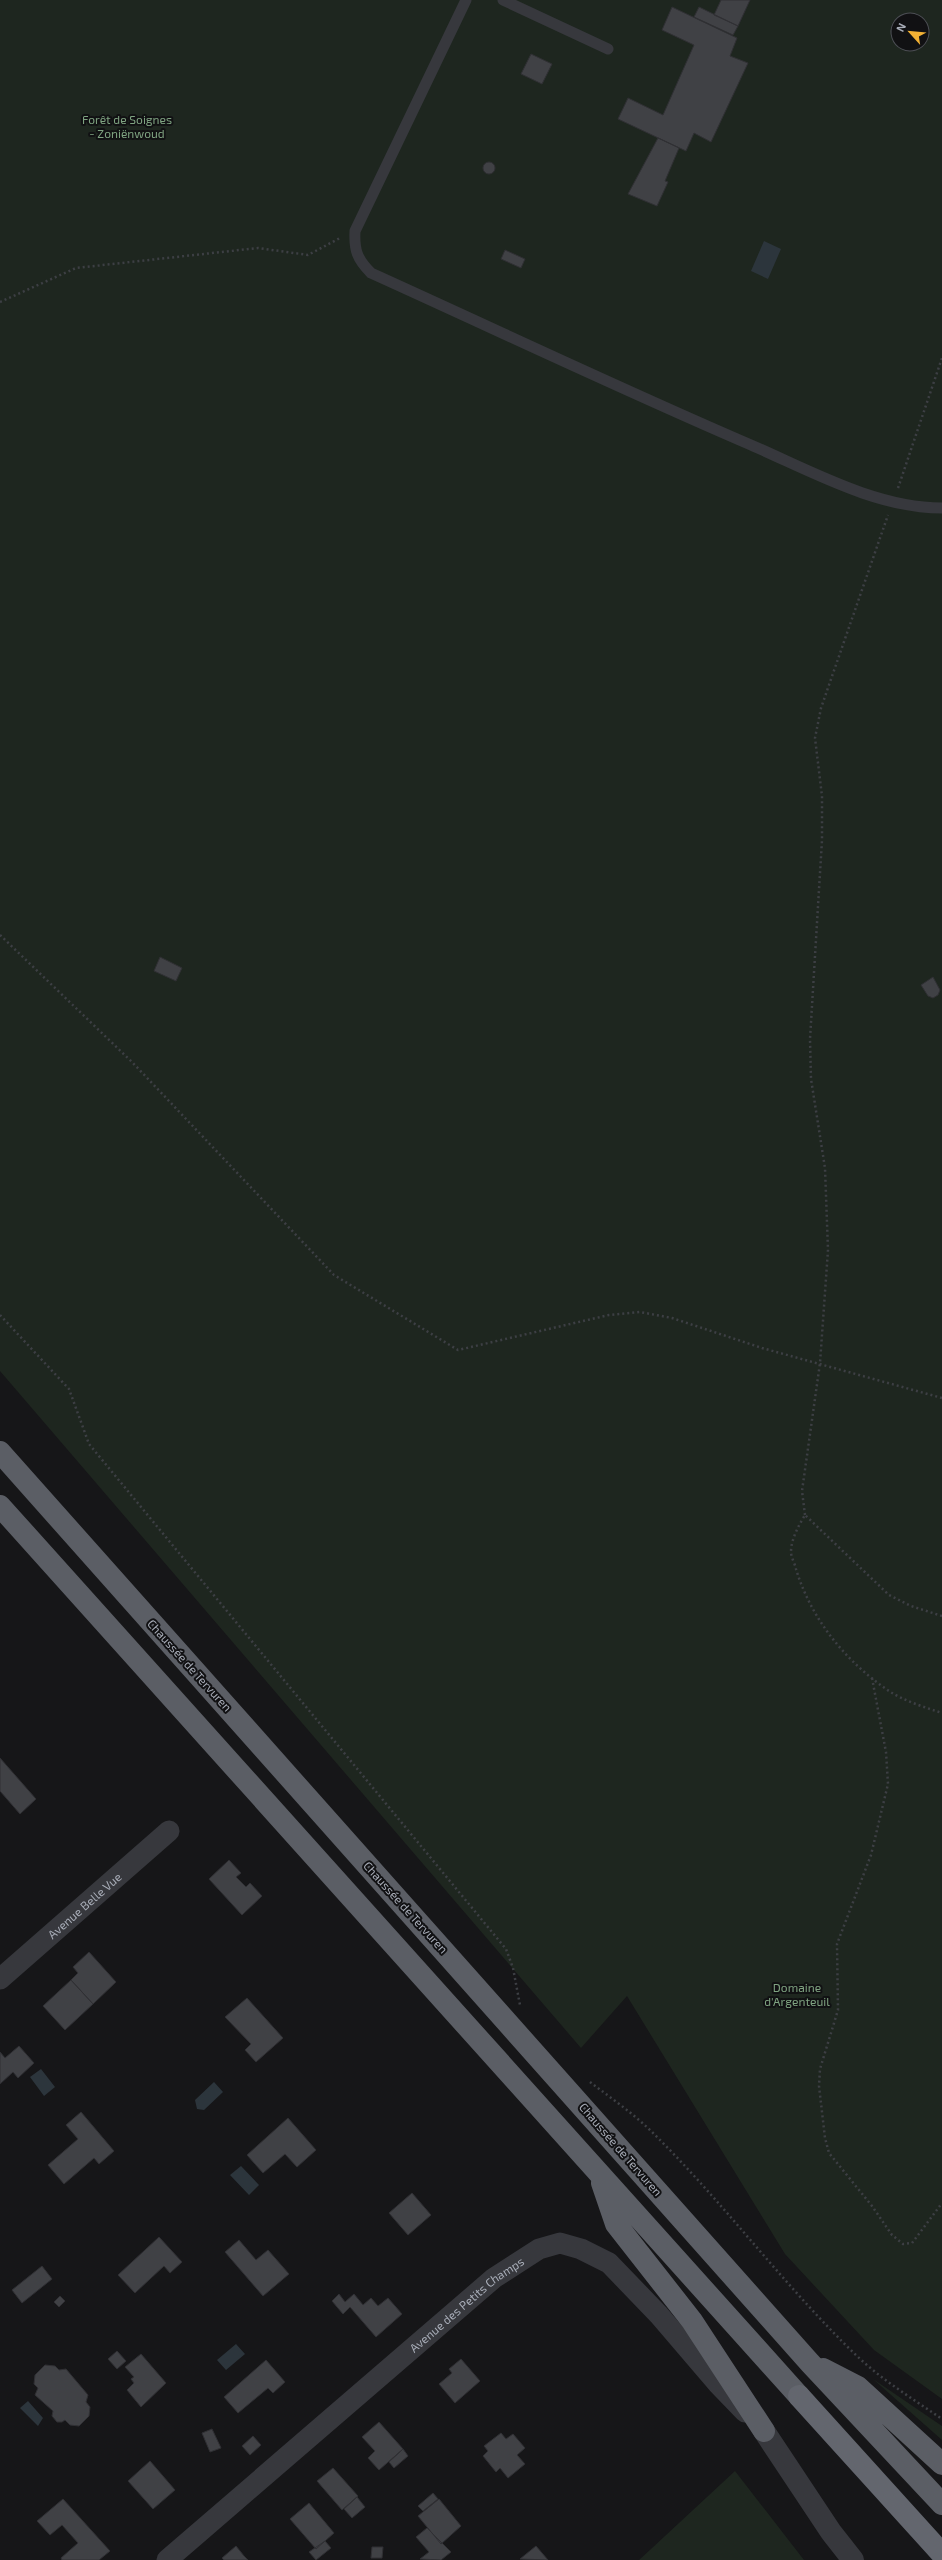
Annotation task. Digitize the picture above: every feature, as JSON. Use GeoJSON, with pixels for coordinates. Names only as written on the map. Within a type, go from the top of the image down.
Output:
{"type":"FeatureCollection","features":[{"type":"Feature","properties":{"kind":"highway","name":"Chaussée de Tervuren"},"geometry":{"type":"LineString","coordinates":[[0,1452],[810,2363],[942,2504]]}},
{"type":"Feature","properties":{"kind":"highway"},"geometry":{"type":"LineString","coordinates":[[0,1506],[600,2176],[942,2554]]}},
{"type":"Feature","properties":{"kind":"highway"},"geometry":{"type":"LineString","coordinates":[[600,2176],[616,2224],[692,2321],[764,2431]]}},
{"type":"Feature","properties":{"kind":"highway"},"geometry":{"type":"LineString","coordinates":[[810,2363],[858,2387],[942,2464]]}},
{"type":"Feature","properties":{"kind":"street","name":"Avenue Belle Vue"},"geometry":{"type":"LineString","coordinates":[[0,1979],[170,1831]]}},
{"type":"Feature","properties":{"kind":"street","name":"Avenue des Petits Champs"},"geometry":{"type":"LineString","coordinates":[[167,2560],[494,2278],[539,2249],[560,2243],[581,2249],[609,2263],[659,2315],[718,2384],[764,2431]]}},
{"type":"Feature","properties":{"kind":"street"},"geometry":{"type":"LineString","coordinates":[[764,2431],[831,2532],[853,2560]]}},
{"type":"Feature","properties":{"kind":"lane"},"geometry":{"type":"LineString","coordinates":[[466,0],[355,230],[354,248],[359,261],[371,273],[719,431],[850,488],[921,508],[942,508]]}},
{"type":"Feature","properties":{"kind":"lane"},"geometry":{"type":"LineString","coordinates":[[503,0],[608,49]]}},
{"type":"Feature","properties":{"kind":"path"},"geometry":{"type":"LineString","coordinates":[[0,302],[76,268],[258,248],[308,255],[355,230]]}},
{"type":"Feature","properties":{"kind":"path"},"geometry":{"type":"LineString","coordinates":[[942,358],[821,708],[814,738],[822,796],[822,840],[810,1039],[811,1079],[824,1168],[828,1250],[820,1363],[802,1491],[805,1515],[889,1595],[911,1606],[942,1616]]}},
{"type":"Feature","properties":{"kind":"path"},"geometry":{"type":"LineString","coordinates":[[0,935],[132,1062],[334,1275],[458,1350],[609,1315],[640,1312],[672,1318],[762,1348],[942,1398]]}},
{"type":"Feature","properties":{"kind":"path"},"geometry":{"type":"LineString","coordinates":[[0,1315],[69,1389],[89,1444],[506,1949],[514,1968],[522,2012]]}},
{"type":"Feature","properties":{"kind":"path"},"geometry":{"type":"LineString","coordinates":[[805,1515],[797,1527],[791,1552],[799,1577],[815,1614],[852,1662],[872,1678],[890,1691],[911,1702],[942,1713]]}},
{"type":"Feature","properties":{"kind":"path"},"geometry":{"type":"LineString","coordinates":[[872,1678],[887,1757],[888,1784],[871,1855],[837,1944],[838,2010],[820,2069],[819,2086],[825,2138],[829,2153],[840,2168],[872,2206],[892,2235],[903,2244],[912,2243],[942,2203]]}},
{"type":"Feature","properties":{"kind":"path"},"geometry":{"type":"LineString","coordinates":[[583,2077],[652,2132],[679,2160],[819,2318],[858,2357],[878,2374],[942,2419]]}},
{"type":"Feature","properties":{"kind":"green space"},"geometry":{"type":"Polygon","coordinates":[[[0,0],[942,0],[942,2399],[874,2350],[785,2254],[627,1996],[581,2048],[0,1371],[0,0]]]}},
{"type":"Feature","properties":{"kind":"green space"},"geometry":{"type":"Polygon","coordinates":[[[873,2379],[942,2426],[942,2440],[873,2379]]]}},
{"type":"Feature","properties":{"kind":"green space"},"geometry":{"type":"Polygon","coordinates":[[[735,2471],[804,2560],[639,2560],[651,2549],[735,2471]]]}},
{"type":"Feature","properties":{"kind":"shaded area"},"geometry":{"type":"Polygon","coordinates":[[[764,241],[781,249],[768,279],[751,271],[764,241]]]}},
{"type":"Feature","properties":{"kind":"shaded area"},"geometry":{"type":"Polygon","coordinates":[[[41,2069],[55,2087],[44,2096],[30,2077],[41,2069]]]}},
{"type":"Feature","properties":{"kind":"shaded area"},"geometry":{"type":"Polygon","coordinates":[[[214,2082],[223,2092],[204,2110],[197,2109],[195,2100],[214,2082]]]}},
{"type":"Feature","properties":{"kind":"shaded area"},"geometry":{"type":"Polygon","coordinates":[[[241,2166],[259,2185],[249,2195],[230,2175],[241,2166]]]}},
{"type":"Feature","properties":{"kind":"shaded area"},"geometry":{"type":"Polygon","coordinates":[[[236,2344],[245,2354],[226,2370],[217,2360],[236,2344]]]}},
{"type":"Feature","properties":{"kind":"shaded area"},"geometry":{"type":"Polygon","coordinates":[[[28,2401],[43,2418],[38,2426],[20,2408],[28,2401]]]}},
{"type":"Feature","properties":{"kind":"building"},"geometry":{"type":"Polygon","coordinates":[[[721,0],[750,0],[738,26],[714,15],[721,0]]]}},
{"type":"Feature","properties":{"kind":"building"},"geometry":{"type":"Polygon","coordinates":[[[672,7],[737,38],[730,56],[748,63],[711,142],[694,133],[686,151],[618,119],[628,98],[663,115],[694,45],[662,30],[672,7]]]}},
{"type":"Feature","properties":{"kind":"building"},"geometry":{"type":"Polygon","coordinates":[[[699,7],[738,26],[733,35],[694,17],[699,7]]]}},
{"type":"Feature","properties":{"kind":"building"},"geometry":{"type":"Polygon","coordinates":[[[531,54],[552,64],[542,84],[521,74],[531,54]]]}},
{"type":"Feature","properties":{"kind":"building"},"geometry":{"type":"Polygon","coordinates":[[[658,138],[679,148],[665,181],[668,182],[657,206],[628,194],[658,138]]]}},
{"type":"Feature","properties":{"kind":"building"},"geometry":{"type":"Polygon","coordinates":[[[487,162],[491,162],[495,168],[491,174],[487,174],[483,170],[483,166],[487,162]]]}},
{"type":"Feature","properties":{"kind":"building"},"geometry":{"type":"Polygon","coordinates":[[[505,250],[525,259],[521,268],[501,259],[505,250]]]}},
{"type":"Feature","properties":{"kind":"building"},"geometry":{"type":"Polygon","coordinates":[[[160,957],[182,968],[176,981],[154,971],[160,957]]]}},
{"type":"Feature","properties":{"kind":"building"},"geometry":{"type":"Polygon","coordinates":[[[933,977],[940,990],[938,995],[933,998],[928,996],[921,985],[933,977]]]}},
{"type":"Feature","properties":{"kind":"building"},"geometry":{"type":"Polygon","coordinates":[[[0,1758],[36,1799],[20,1814],[0,1791],[0,1758]]]}},
{"type":"Feature","properties":{"kind":"building"},"geometry":{"type":"Polygon","coordinates":[[[229,1860],[241,1873],[236,1877],[246,1887],[250,1883],[262,1896],[242,1915],[209,1879],[229,1860]]]}},
{"type":"Feature","properties":{"kind":"building"},"geometry":{"type":"Polygon","coordinates":[[[89,1952],[116,1982],[93,2004],[71,1980],[78,1973],[73,1967],[89,1952]]]}},
{"type":"Feature","properties":{"kind":"building"},"geometry":{"type":"Polygon","coordinates":[[[71,1980],[93,2004],[65,2030],[43,2006],[71,1980]]]}},
{"type":"Feature","properties":{"kind":"building"},"geometry":{"type":"Polygon","coordinates":[[[247,1998],[283,2038],[256,2062],[245,2050],[251,2044],[225,2017],[247,1998]]]}},
{"type":"Feature","properties":{"kind":"building"},"geometry":{"type":"Polygon","coordinates":[[[19,2046],[34,2063],[18,2078],[13,2072],[0,2084],[0,2052],[5,2058],[19,2046]]]}},
{"type":"Feature","properties":{"kind":"building"},"geometry":{"type":"Polygon","coordinates":[[[81,2112],[114,2151],[99,2164],[94,2158],[64,2184],[48,2165],[78,2139],[66,2125],[81,2112]]]}},
{"type":"Feature","properties":{"kind":"building"},"geometry":{"type":"Polygon","coordinates":[[[288,2118],[316,2150],[297,2167],[285,2154],[263,2173],[247,2155],[288,2118]]]}},
{"type":"Feature","properties":{"kind":"building"},"geometry":{"type":"Polygon","coordinates":[[[412,2193],[431,2215],[408,2235],[389,2213],[412,2193]]]}},
{"type":"Feature","properties":{"kind":"building"},"geometry":{"type":"Polygon","coordinates":[[[159,2237],[182,2262],[170,2273],[164,2266],[135,2293],[118,2275],[159,2237]]]}},
{"type":"Feature","properties":{"kind":"building"},"geometry":{"type":"Polygon","coordinates":[[[239,2240],[256,2260],[268,2250],[289,2274],[263,2296],[225,2252],[239,2240]]]}},
{"type":"Feature","properties":{"kind":"building"},"geometry":{"type":"Polygon","coordinates":[[[42,2266],[52,2279],[22,2303],[12,2290],[42,2266]]]}},
{"type":"Feature","properties":{"kind":"building"},"geometry":{"type":"Polygon","coordinates":[[[339,2294],[345,2302],[354,2294],[363,2305],[371,2298],[378,2306],[388,2298],[402,2314],[376,2337],[350,2307],[343,2314],[332,2301],[339,2294]]]}},
{"type":"Feature","properties":{"kind":"building"},"geometry":{"type":"Polygon","coordinates":[[[60,2296],[65,2301],[59,2307],[54,2302],[60,2296]]]}},
{"type":"Feature","properties":{"kind":"building"},"geometry":{"type":"Polygon","coordinates":[[[117,2351],[126,2361],[117,2369],[108,2359],[117,2351]]]}},
{"type":"Feature","properties":{"kind":"building"},"geometry":{"type":"Polygon","coordinates":[[[141,2354],[166,2383],[141,2407],[127,2390],[134,2383],[131,2379],[134,2377],[125,2367],[141,2354]]]}},
{"type":"Feature","properties":{"kind":"building"},"geometry":{"type":"Polygon","coordinates":[[[461,2359],[480,2381],[455,2403],[439,2384],[452,2373],[449,2369],[461,2359]]]}},
{"type":"Feature","properties":{"kind":"building"},"geometry":{"type":"Polygon","coordinates":[[[266,2360],[285,2382],[273,2393],[268,2388],[238,2413],[224,2397],[266,2360]]]}},
{"type":"Feature","properties":{"kind":"building"},"geometry":{"type":"Polygon","coordinates":[[[45,2365],[55,2366],[59,2370],[66,2369],[88,2395],[86,2402],[90,2407],[89,2416],[79,2426],[70,2425],[65,2420],[62,2422],[57,2422],[52,2416],[53,2411],[35,2395],[38,2388],[34,2384],[35,2375],[45,2365]]]}},
{"type":"Feature","properties":{"kind":"building"},"geometry":{"type":"Polygon","coordinates":[[[379,2422],[403,2449],[379,2470],[368,2458],[375,2451],[362,2437],[379,2422]]]}},
{"type":"Feature","properties":{"kind":"building"},"geometry":{"type":"Polygon","coordinates":[[[212,2429],[221,2448],[210,2452],[202,2433],[212,2429]]]}},
{"type":"Feature","properties":{"kind":"building"},"geometry":{"type":"Polygon","coordinates":[[[501,2433],[506,2439],[513,2434],[525,2448],[517,2455],[525,2464],[508,2478],[500,2468],[496,2472],[483,2456],[488,2451],[484,2446],[501,2433]]]}},
{"type":"Feature","properties":{"kind":"building"},"geometry":{"type":"Polygon","coordinates":[[[253,2436],[261,2445],[250,2455],[242,2446],[253,2436]]]}},
{"type":"Feature","properties":{"kind":"building"},"geometry":{"type":"Polygon","coordinates":[[[403,2449],[408,2456],[394,2468],[389,2462],[403,2449]]]}},
{"type":"Feature","properties":{"kind":"building"},"geometry":{"type":"Polygon","coordinates":[[[150,2461],[175,2490],[153,2509],[128,2481],[150,2461]]]}},
{"type":"Feature","properties":{"kind":"building"},"geometry":{"type":"Polygon","coordinates":[[[333,2468],[358,2496],[342,2510],[317,2481],[333,2468]]]}},
{"type":"Feature","properties":{"kind":"building"},"geometry":{"type":"Polygon","coordinates":[[[433,2493],[438,2499],[423,2511],[418,2506],[433,2493]]]}},
{"type":"Feature","properties":{"kind":"building"},"geometry":{"type":"Polygon","coordinates":[[[357,2497],[365,2507],[352,2518],[344,2509],[357,2497]]]}},
{"type":"Feature","properties":{"kind":"building"},"geometry":{"type":"Polygon","coordinates":[[[63,2499],[110,2551],[99,2560],[62,2560],[61,2558],[78,2543],[62,2525],[50,2535],[37,2521],[63,2499]]]}},
{"type":"Feature","properties":{"kind":"building"},"geometry":{"type":"Polygon","coordinates":[[[439,2499],[461,2526],[441,2544],[418,2516],[439,2499]]]}},
{"type":"Feature","properties":{"kind":"building"},"geometry":{"type":"Polygon","coordinates":[[[309,2503],[334,2533],[316,2549],[290,2519],[309,2503]]]}},
{"type":"Feature","properties":{"kind":"building"},"geometry":{"type":"Polygon","coordinates":[[[427,2528],[451,2552],[441,2560],[420,2559],[429,2552],[416,2537],[427,2528]]]}},
{"type":"Feature","properties":{"kind":"building"},"geometry":{"type":"Polygon","coordinates":[[[325,2541],[331,2548],[316,2560],[309,2552],[325,2541]]]}},
{"type":"Feature","properties":{"kind":"building"},"geometry":{"type":"Polygon","coordinates":[[[236,2546],[248,2560],[224,2560],[222,2558],[236,2546]]]}},
{"type":"Feature","properties":{"kind":"building"},"geometry":{"type":"Polygon","coordinates":[[[536,2546],[548,2560],[520,2559],[536,2546]]]}},
{"type":"Feature","properties":{"kind":"building"},"geometry":{"type":"Polygon","coordinates":[[[372,2547],[383,2547],[382,2558],[371,2558],[372,2547]]]}},
{"type":"Feature","properties":{"kind":"park label","name":"Forêt de Soignes - Zoniënwoud"},"geometry":{"type":"Point","coordinates":[127,126]}},
{"type":"Feature","properties":{"kind":"park label","name":"Domaine d'Argenteuil"},"geometry":{"type":"Point","coordinates":[797,1994]}}]}
